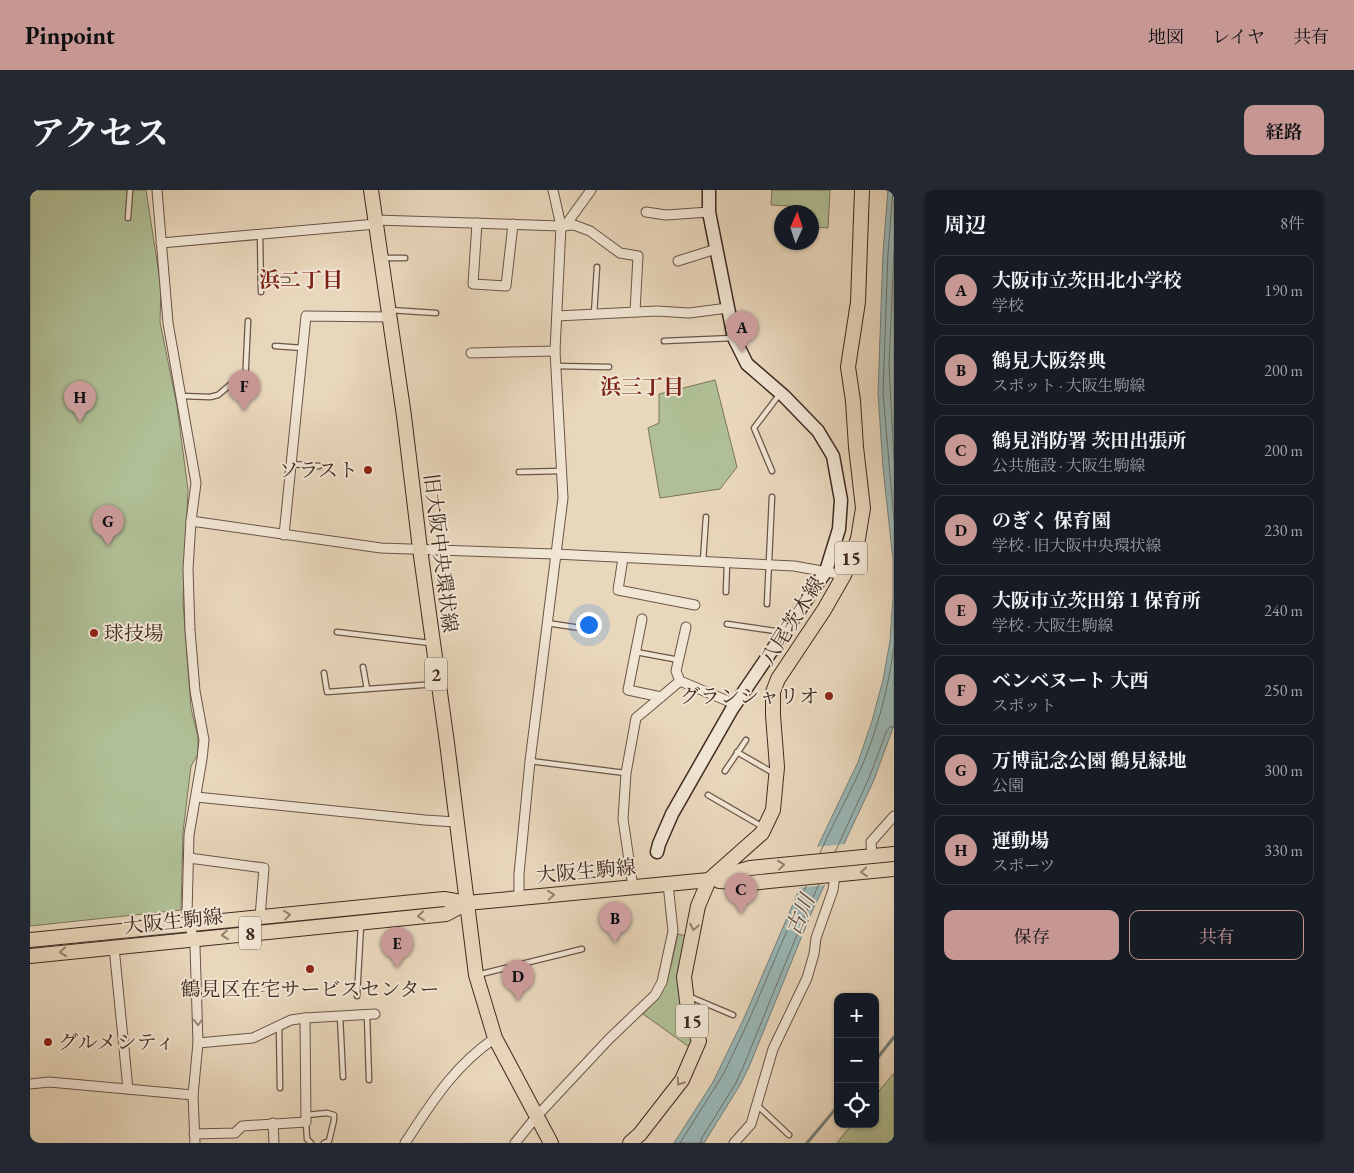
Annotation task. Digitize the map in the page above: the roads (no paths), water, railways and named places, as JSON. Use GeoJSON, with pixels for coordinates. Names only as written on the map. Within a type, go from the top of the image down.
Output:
{"type":"FeatureCollection","features":[{"type":"Feature","properties":{"kind":"main road","name":"旧大阪中央環状線"},"geometry":{"type":"LineString","coordinates":[[370,190],[382,258],[476,975],[495,1038],[536,1117],[552,1143]]}},
{"type":"Feature","properties":{"kind":"main road","name":"八尾茨木線"},"geometry":{"type":"LineString","coordinates":[[630,1143],[640,1134],[682,1080],[699,1041],[688,1009],[684,977],[698,906],[708,880],[762,833],[773,810],[776,775],[773,692],[778,679],[824,610],[844,576],[858,539],[863,508],[848,367],[858,302],[862,190]]}},
{"type":"Feature","properties":{"kind":"main road","name":"大阪生駒線"},"geometry":{"type":"LineString","coordinates":[[708,880],[750,868],[894,854]]}},
{"type":"Feature","properties":{"kind":"main road","name":"大阪生駒線"},"geometry":{"type":"LineString","coordinates":[[30,956],[114,947],[260,917],[444,899],[467,903],[708,880],[750,883],[894,869]]}},
{"type":"Feature","properties":{"kind":"main road","name":"大阪生駒線"},"geometry":{"type":"LineString","coordinates":[[30,940],[361,922],[446,914],[467,903]]}},
{"type":"Feature","properties":{"kind":"street"},"geometry":{"type":"LineString","coordinates":[[157,190],[168,323],[196,483],[188,569],[195,691],[204,740],[189,835],[187,914],[195,946],[198,1042],[193,1095],[195,1138],[235,1133],[242,1126],[306,1118],[305,1018]]}},
{"type":"Feature","properties":{"kind":"street"},"geometry":{"type":"LineString","coordinates":[[519,898],[519,874],[530,761],[563,498],[555,351],[563,226],[553,190]]}},
{"type":"Feature","properties":{"kind":"street"},"geometry":{"type":"LineString","coordinates":[[563,226],[591,190]]}},
{"type":"Feature","properties":{"kind":"street"},"geometry":{"type":"LineString","coordinates":[[657,852],[672,814],[735,704],[826,571],[839,529],[841,500],[832,456],[818,431],[780,393],[746,364],[734,338],[709,212],[708,190]]}},
{"type":"Feature","properties":{"kind":"street"},"geometry":{"type":"LineString","coordinates":[[646,212],[666,215],[709,212]]}},
{"type":"Feature","properties":{"kind":"street"},"geometry":{"type":"LineString","coordinates":[[161,243],[376,222],[574,225],[590,231],[620,253],[638,256],[636,312]]}},
{"type":"Feature","properties":{"kind":"street"},"geometry":{"type":"LineString","coordinates":[[477,223],[472,284],[506,286],[513,224]]}},
{"type":"Feature","properties":{"kind":"street"},"geometry":{"type":"LineString","coordinates":[[678,261],[716,249]]}},
{"type":"Feature","properties":{"kind":"street"},"geometry":{"type":"LineString","coordinates":[[557,316],[674,311],[689,313],[728,308]]}},
{"type":"Feature","properties":{"kind":"street"},"geometry":{"type":"LineString","coordinates":[[284,535],[306,316],[389,313]]}},
{"type":"Feature","properties":{"kind":"street"},"geometry":{"type":"LineString","coordinates":[[471,353],[555,351]]}},
{"type":"Feature","properties":{"kind":"street"},"geometry":{"type":"LineString","coordinates":[[191,521],[381,548],[555,554],[794,566],[844,576]]}},
{"type":"Feature","properties":{"kind":"street"},"geometry":{"type":"LineString","coordinates":[[623,558],[618,590],[695,606]]}},
{"type":"Feature","properties":{"kind":"street"},"geometry":{"type":"LineString","coordinates":[[642,619],[628,690],[661,696]]}},
{"type":"Feature","properties":{"kind":"street"},"geometry":{"type":"LineString","coordinates":[[686,627],[676,671],[680,681],[735,704]]}},
{"type":"Feature","properties":{"kind":"street"},"geometry":{"type":"LineString","coordinates":[[633,887],[622,819],[626,773],[636,718],[680,681]]}},
{"type":"Feature","properties":{"kind":"street"},"geometry":{"type":"LineString","coordinates":[[196,797],[456,822]]}},
{"type":"Feature","properties":{"kind":"street"},"geometry":{"type":"LineString","coordinates":[[872,856],[871,842],[894,816]]}},
{"type":"Feature","properties":{"kind":"street"},"geometry":{"type":"LineString","coordinates":[[189,858],[264,868],[260,917]]}},
{"type":"Feature","properties":{"kind":"street"},"geometry":{"type":"LineString","coordinates":[[734,1143],[751,1124],[773,1048],[807,978],[814,954],[816,938],[833,890],[835,875]]}},
{"type":"Feature","properties":{"kind":"street"},"geometry":{"type":"LineString","coordinates":[[515,1143],[536,1117],[608,1039],[654,995],[662,982],[673,931],[668,884]]}},
{"type":"Feature","properties":{"kind":"street"},"geometry":{"type":"LineString","coordinates":[[114,947],[128,1089]]}},
{"type":"Feature","properties":{"kind":"street"},"geometry":{"type":"LineString","coordinates":[[198,1042],[254,1038],[291,1020],[371,1014]]}},
{"type":"Feature","properties":{"kind":"street"},"geometry":{"type":"LineString","coordinates":[[405,1143],[438,1092],[466,1061],[495,1038]]}},
{"type":"Feature","properties":{"kind":"street"},"geometry":{"type":"LineString","coordinates":[[30,1084],[49,1082],[193,1095]]}},
{"type":"Feature","properties":{"kind":"street"},"geometry":{"type":"LineString","coordinates":[[273,1123],[274,1143]]}},
{"type":"Feature","properties":{"kind":"lane"},"geometry":{"type":"LineString","coordinates":[[128,218],[130,190]]}},
{"type":"Feature","properties":{"kind":"lane"},"geometry":{"type":"LineString","coordinates":[[260,234],[261,292]]}},
{"type":"Feature","properties":{"kind":"lane"},"geometry":{"type":"LineString","coordinates":[[382,258],[405,258]]}},
{"type":"Feature","properties":{"kind":"lane"},"geometry":{"type":"LineString","coordinates":[[594,314],[596,267]]}},
{"type":"Feature","properties":{"kind":"lane"},"geometry":{"type":"LineString","coordinates":[[261,280],[287,280]]}},
{"type":"Feature","properties":{"kind":"lane"},"geometry":{"type":"LineString","coordinates":[[389,313],[436,313]]}},
{"type":"Feature","properties":{"kind":"lane"},"geometry":{"type":"LineString","coordinates":[[180,396],[210,398],[218,395],[231,384],[245,385],[248,321]]}},
{"type":"Feature","properties":{"kind":"lane"},"geometry":{"type":"LineString","coordinates":[[664,341],[734,338]]}},
{"type":"Feature","properties":{"kind":"lane"},"geometry":{"type":"LineString","coordinates":[[275,346],[303,348]]}},
{"type":"Feature","properties":{"kind":"lane"},"geometry":{"type":"LineString","coordinates":[[556,366],[609,366]]}},
{"type":"Feature","properties":{"kind":"lane"},"geometry":{"type":"LineString","coordinates":[[772,471],[754,428],[780,393]]}},
{"type":"Feature","properties":{"kind":"lane"},"geometry":{"type":"LineString","coordinates":[[291,464],[319,466]]}},
{"type":"Feature","properties":{"kind":"lane"},"geometry":{"type":"LineString","coordinates":[[519,472],[561,471]]}},
{"type":"Feature","properties":{"kind":"lane"},"geometry":{"type":"LineString","coordinates":[[767,604],[772,497]]}},
{"type":"Feature","properties":{"kind":"lane"},"geometry":{"type":"LineString","coordinates":[[703,562],[706,518]]}},
{"type":"Feature","properties":{"kind":"lane"},"geometry":{"type":"LineString","coordinates":[[726,592],[727,563]]}},
{"type":"Feature","properties":{"kind":"lane"},"geometry":{"type":"LineString","coordinates":[[547,623],[587,629]]}},
{"type":"Feature","properties":{"kind":"lane"},"geometry":{"type":"LineString","coordinates":[[727,624],[784,632]]}},
{"type":"Feature","properties":{"kind":"lane"},"geometry":{"type":"LineString","coordinates":[[337,632],[432,643]]}},
{"type":"Feature","properties":{"kind":"lane"},"geometry":{"type":"LineString","coordinates":[[636,652],[679,660]]}},
{"type":"Feature","properties":{"kind":"lane"},"geometry":{"type":"LineString","coordinates":[[364,667],[366,689]]}},
{"type":"Feature","properties":{"kind":"lane"},"geometry":{"type":"LineString","coordinates":[[324,673],[327,692],[438,683]]}},
{"type":"Feature","properties":{"kind":"lane"},"geometry":{"type":"LineString","coordinates":[[725,771],[746,740]]}},
{"type":"Feature","properties":{"kind":"lane"},"geometry":{"type":"LineString","coordinates":[[737,752],[776,775]]}},
{"type":"Feature","properties":{"kind":"lane"},"geometry":{"type":"LineString","coordinates":[[530,761],[626,773]]}},
{"type":"Feature","properties":{"kind":"lane"},"geometry":{"type":"LineString","coordinates":[[708,795],[764,828]]}},
{"type":"Feature","properties":{"kind":"lane"},"geometry":{"type":"LineString","coordinates":[[357,996],[361,922]]}},
{"type":"Feature","properties":{"kind":"lane"},"geometry":{"type":"LineString","coordinates":[[476,975],[582,949]]}},
{"type":"Feature","properties":{"kind":"lane"},"geometry":{"type":"LineString","coordinates":[[686,995],[733,1015]]}},
{"type":"Feature","properties":{"kind":"lane"},"geometry":{"type":"LineString","coordinates":[[369,1080],[371,1014]]}},
{"type":"Feature","properties":{"kind":"lane"},"geometry":{"type":"LineString","coordinates":[[340,1016],[343,1077]]}},
{"type":"Feature","properties":{"kind":"lane"},"geometry":{"type":"LineString","coordinates":[[279,1026],[280,1088]]}},
{"type":"Feature","properties":{"kind":"lane"},"geometry":{"type":"LineString","coordinates":[[757,1104],[789,1135]]}},
{"type":"Feature","properties":{"kind":"lane"},"geometry":{"type":"LineString","coordinates":[[311,1143],[307,1139],[306,1118],[334,1115],[328,1141],[324,1143]]}},
{"type":"Feature","properties":{"kind":"water","name":"古川"},"geometry":{"type":"Polygon","coordinates":[[[888,190],[894,190],[894,725],[874,780],[810,916],[740,1085],[704,1143],[674,1143],[713,1082],[744,1018],[818,846],[858,762],[883,680],[890,641],[893,597],[893,560],[883,468],[878,393],[883,253],[888,190]]]}},
{"type":"Feature","properties":{"kind":"waterway"},"geometry":{"type":"LineString","coordinates":[[879,1056],[894,1037]]}},
{"type":"Feature","properties":{"kind":"waterway"},"geometry":{"type":"LineString","coordinates":[[807,1143],[834,1111]]}},
{"type":"Feature","properties":{"kind":"place","name":"大阪市立茨田北小学校"},"geometry":{"type":"Point","coordinates":[742,352]}},
{"type":"Feature","properties":{"kind":"place","name":"ベンベヌート 大西"},"geometry":{"type":"Point","coordinates":[244,411]}},
{"type":"Feature","properties":{"kind":"place","name":"運動場"},"geometry":{"type":"Point","coordinates":[80,422]}},
{"type":"Feature","properties":{"kind":"place","name":"ソラスト"},"geometry":{"type":"Point","coordinates":[368,470]}},
{"type":"Feature","properties":{"kind":"place","name":"万博記念公園 鶴見緑地"},"geometry":{"type":"Point","coordinates":[108,546]}},
{"type":"Feature","properties":{"kind":"place","name":"球技場"},"geometry":{"type":"Point","coordinates":[94,633]}},
{"type":"Feature","properties":{"kind":"place","name":"グランシャリオ"},"geometry":{"type":"Point","coordinates":[829,696]}},
{"type":"Feature","properties":{"kind":"place","name":"鶴見消防署 茨田出張所"},"geometry":{"type":"Point","coordinates":[741,914]}},
{"type":"Feature","properties":{"kind":"place","name":"鶴見大阪祭典"},"geometry":{"type":"Point","coordinates":[615,943]}},
{"type":"Feature","properties":{"kind":"place","name":"大阪市立茨田第１保育所"},"geometry":{"type":"Point","coordinates":[397,968]}},
{"type":"Feature","properties":{"kind":"place","name":"鶴見区在宅サービスセンター"},"geometry":{"type":"Point","coordinates":[310,969]}},
{"type":"Feature","properties":{"kind":"place","name":"のぎく 保育園"},"geometry":{"type":"Point","coordinates":[518,1001]}},
{"type":"Feature","properties":{"kind":"place","name":"グルメシティ"},"geometry":{"type":"Point","coordinates":[48,1042]}},
{"type":"Feature","properties":{"kind":"district","name":"浜二丁目"},"geometry":{"type":"Point","coordinates":[301,280]}},
{"type":"Feature","properties":{"kind":"district","name":"浜三丁目"},"geometry":{"type":"Point","coordinates":[642,387]}}]}
